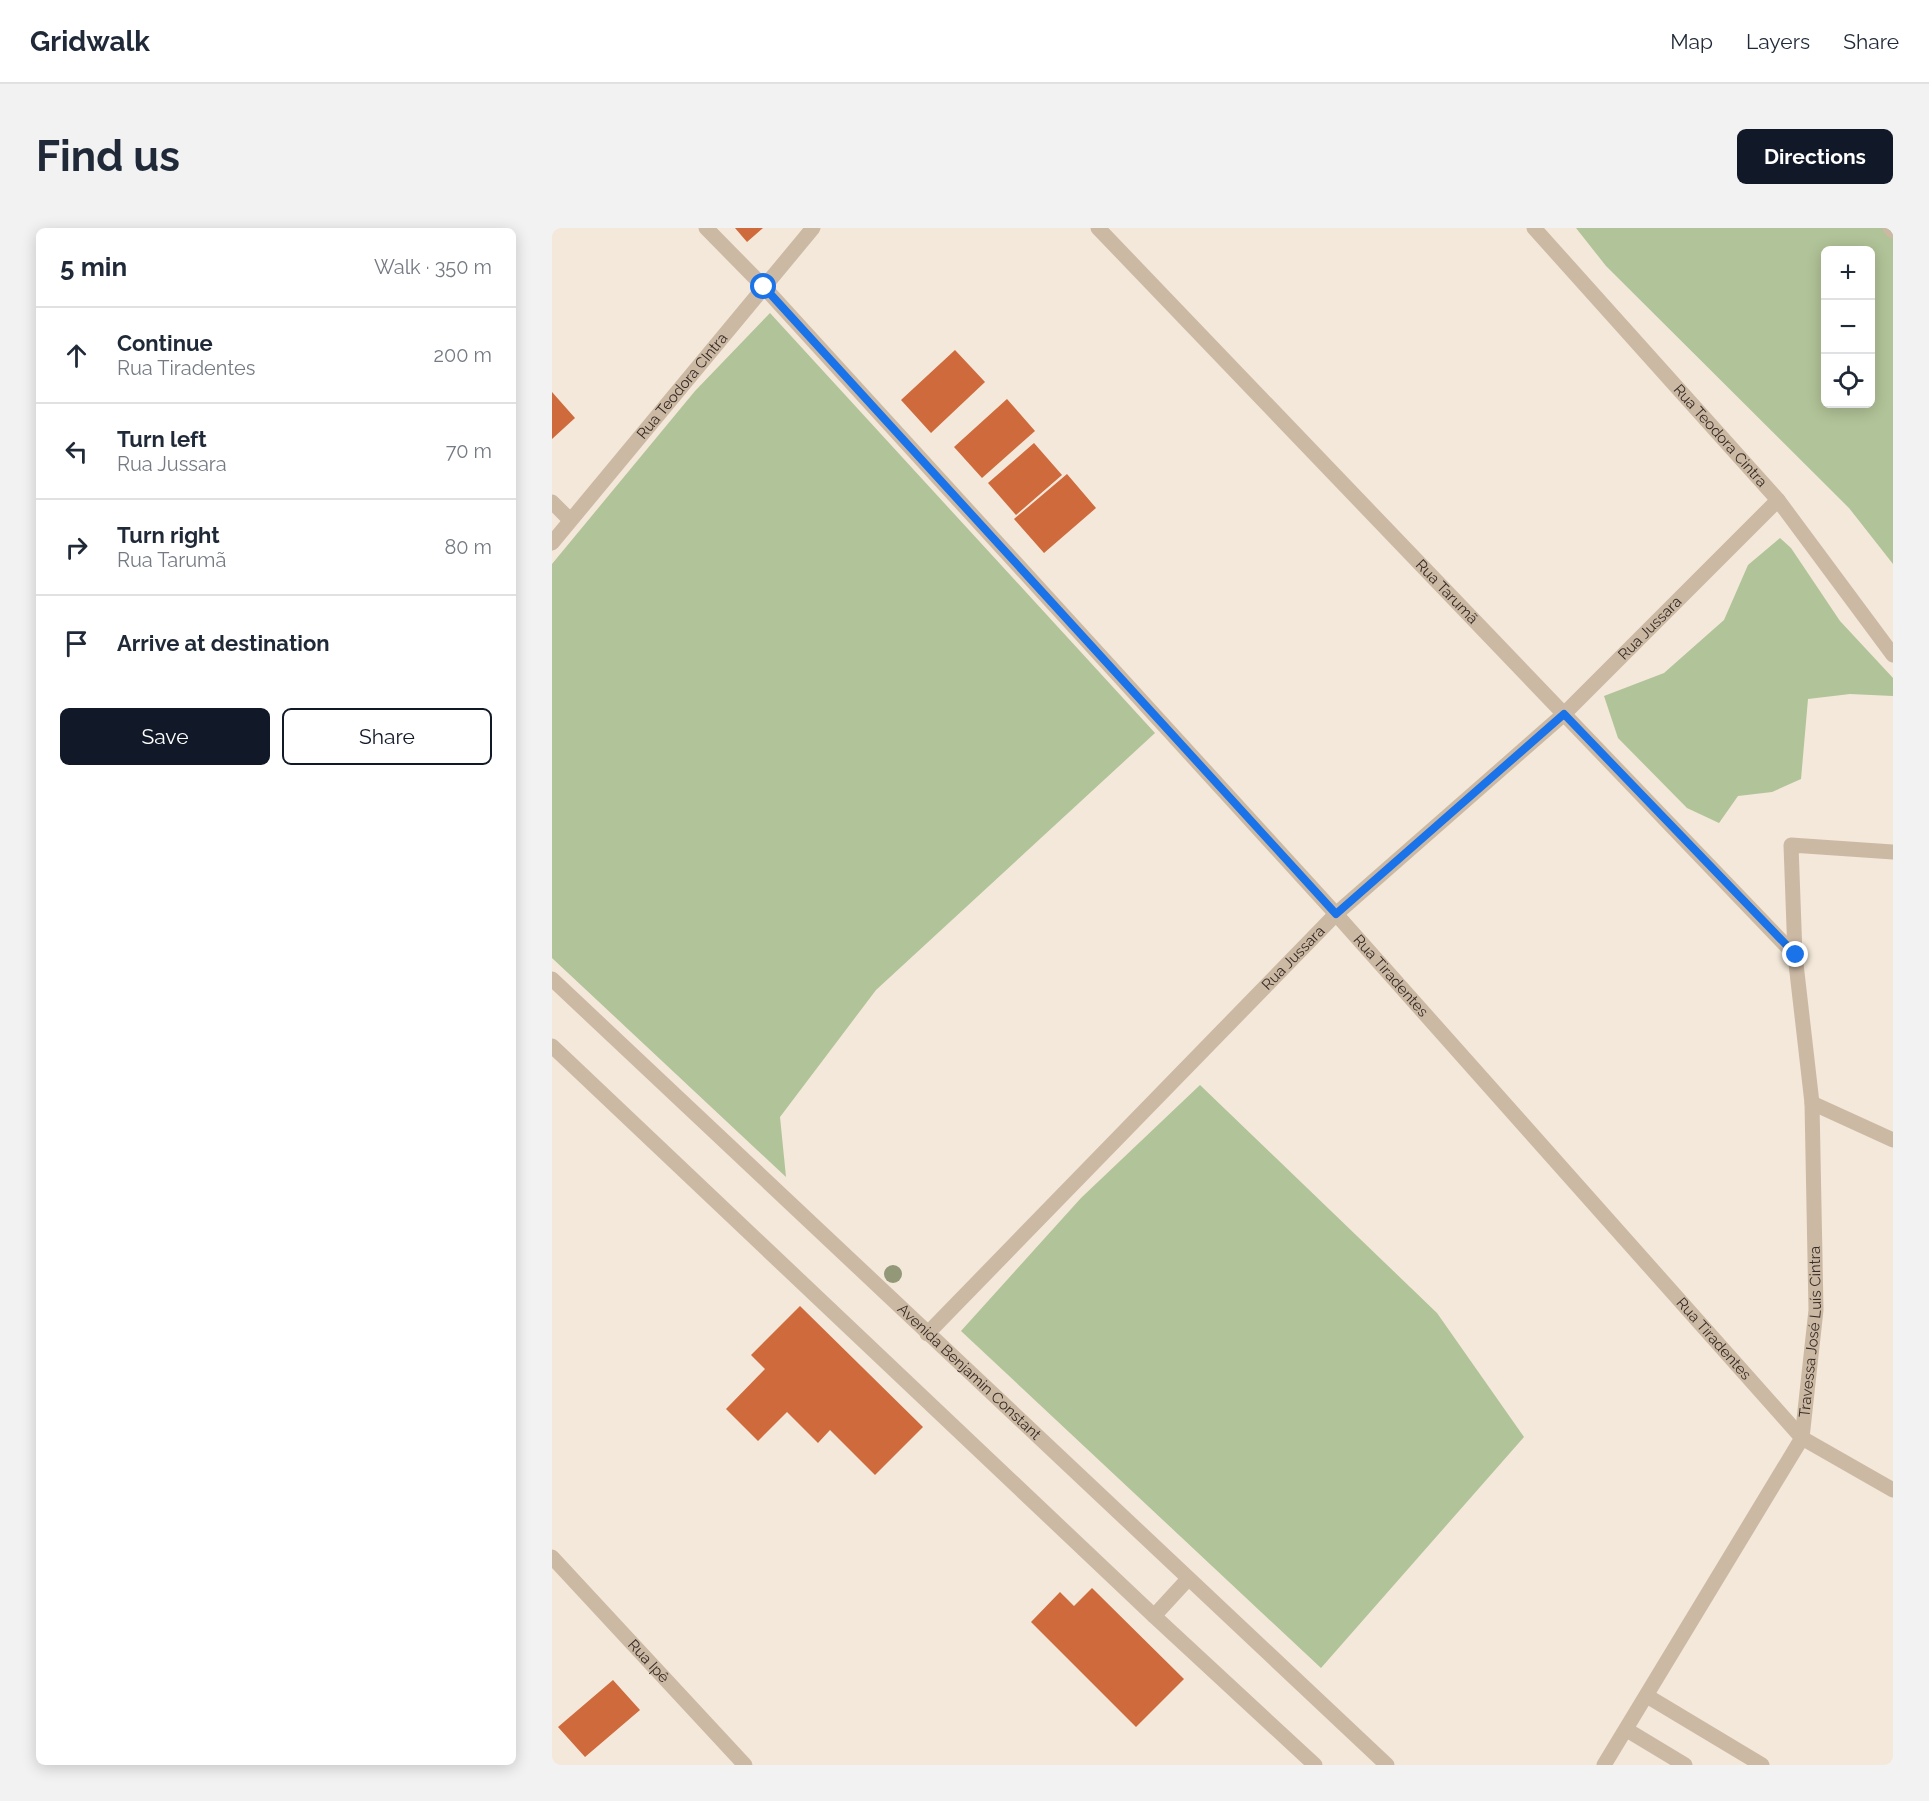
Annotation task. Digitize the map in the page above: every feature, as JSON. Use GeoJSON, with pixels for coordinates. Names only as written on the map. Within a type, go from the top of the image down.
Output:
{"type":"FeatureCollection","features":[{"type":"Feature","properties":{"kind":"street","name":"Rua Tiradentes"},"geometry":{"type":"LineString","coordinates":[[706,228],[764,287],[1336,914],[1802,1438],[1893,1490]]}},
{"type":"Feature","properties":{"kind":"street","name":"Rua Teodora CIntra"},"geometry":{"type":"LineString","coordinates":[[552,543],[813,228]]}},
{"type":"Feature","properties":{"kind":"street","name":"Rua Tarumã"},"geometry":{"type":"LineString","coordinates":[[1098,228],[1796,955]]}},
{"type":"Feature","properties":{"kind":"street","name":"Rua Teodora Cintra"},"geometry":{"type":"LineString","coordinates":[[1534,228],[1778,500],[1893,655]]}},
{"type":"Feature","properties":{"kind":"street"},"geometry":{"type":"LineString","coordinates":[[1890,228],[1893,231]]}},
{"type":"Feature","properties":{"kind":"street","name":"Rua Jussara"},"geometry":{"type":"LineString","coordinates":[[927,1334],[1336,914],[1564,714],[1778,500]]}},
{"type":"Feature","properties":{"kind":"street"},"geometry":{"type":"LineString","coordinates":[[552,502],[570,520]]}},
{"type":"Feature","properties":{"kind":"street","name":"Travessa José Luís Cintra"},"geometry":{"type":"LineString","coordinates":[[1604,1765],[1802,1438],[1816,1310],[1812,1103],[1796,955],[1791,845],[1893,852]]}},
{"type":"Feature","properties":{"kind":"street","name":"Avenida Benjamin Constant"},"geometry":{"type":"LineString","coordinates":[[552,979],[1387,1765]]}},
{"type":"Feature","properties":{"kind":"street"},"geometry":{"type":"LineString","coordinates":[[552,1046],[1154,1616],[1315,1765]]}},
{"type":"Feature","properties":{"kind":"street"},"geometry":{"type":"LineString","coordinates":[[1812,1103],[1893,1140]]}},
{"type":"Feature","properties":{"kind":"street","name":"Rua Ipê"},"geometry":{"type":"LineString","coordinates":[[552,1557],[745,1765]]}},
{"type":"Feature","properties":{"kind":"street"},"geometry":{"type":"LineString","coordinates":[[1154,1616],[1188,1579]]}},
{"type":"Feature","properties":{"kind":"street"},"geometry":{"type":"LineString","coordinates":[[1647,1696],[1762,1765]]}},
{"type":"Feature","properties":{"kind":"street"},"geometry":{"type":"LineString","coordinates":[[1627,1730],[1685,1765]]}},
{"type":"Feature","properties":{"kind":"green space"},"geometry":{"type":"Polygon","coordinates":[[[1576,228],[1893,228],[1893,564],[1849,508],[1606,266],[1576,228]]]}},
{"type":"Feature","properties":{"kind":"green space"},"geometry":{"type":"Polygon","coordinates":[[[770,313],[1155,733],[876,990],[780,1117],[786,1177],[552,958],[552,564],[695,391],[770,313]]]}},
{"type":"Feature","properties":{"kind":"green space"},"geometry":{"type":"Polygon","coordinates":[[[1780,538],[1791,548],[1840,621],[1893,678],[1893,696],[1850,694],[1808,699],[1801,779],[1772,792],[1738,796],[1719,823],[1687,808],[1618,738],[1604,696],[1664,673],[1724,620],[1748,565],[1780,538]]]}},
{"type":"Feature","properties":{"kind":"green space"},"geometry":{"type":"Polygon","coordinates":[[[1200,1085],[1437,1313],[1524,1437],[1321,1668],[961,1331],[1081,1198],[1200,1085]]]}},
{"type":"Feature","properties":{"kind":"building"},"geometry":{"type":"Polygon","coordinates":[[[735,228],[763,228],[747,242],[735,228]]]}},
{"type":"Feature","properties":{"kind":"building"},"geometry":{"type":"Polygon","coordinates":[[[955,350],[985,382],[931,433],[901,400],[955,350]]]}},
{"type":"Feature","properties":{"kind":"building"},"geometry":{"type":"Polygon","coordinates":[[[552,392],[575,418],[552,439],[552,392]]]}},
{"type":"Feature","properties":{"kind":"building"},"geometry":{"type":"Polygon","coordinates":[[[1007,399],[1035,431],[982,478],[954,447],[1007,399]]]}},
{"type":"Feature","properties":{"kind":"building"},"geometry":{"type":"Polygon","coordinates":[[[1034,443],[1062,475],[1016,515],[988,483],[1034,443]]]}},
{"type":"Feature","properties":{"kind":"building"},"geometry":{"type":"Polygon","coordinates":[[[1067,474],[1096,508],[1044,553],[1014,519],[1067,474]]]}},
{"type":"Feature","properties":{"kind":"building"},"geometry":{"type":"Polygon","coordinates":[[[800,1306],[923,1427],[875,1475],[830,1430],[818,1443],[787,1412],[758,1441],[726,1409],[765,1369],[751,1355],[800,1306]]]}},
{"type":"Feature","properties":{"kind":"building"},"geometry":{"type":"Polygon","coordinates":[[[1092,1588],[1184,1679],[1136,1727],[1031,1622],[1060,1592],[1074,1606],[1092,1588]]]}},
{"type":"Feature","properties":{"kind":"building"},"geometry":{"type":"Polygon","coordinates":[[[613,1680],[640,1710],[585,1757],[558,1727],[613,1680]]]}},
{"type":"Feature","properties":{"kind":"route"},"geometry":{"type":"LineString","coordinates":[[764,287],[1336,914],[1564,714],[1796,955]]}}]}
